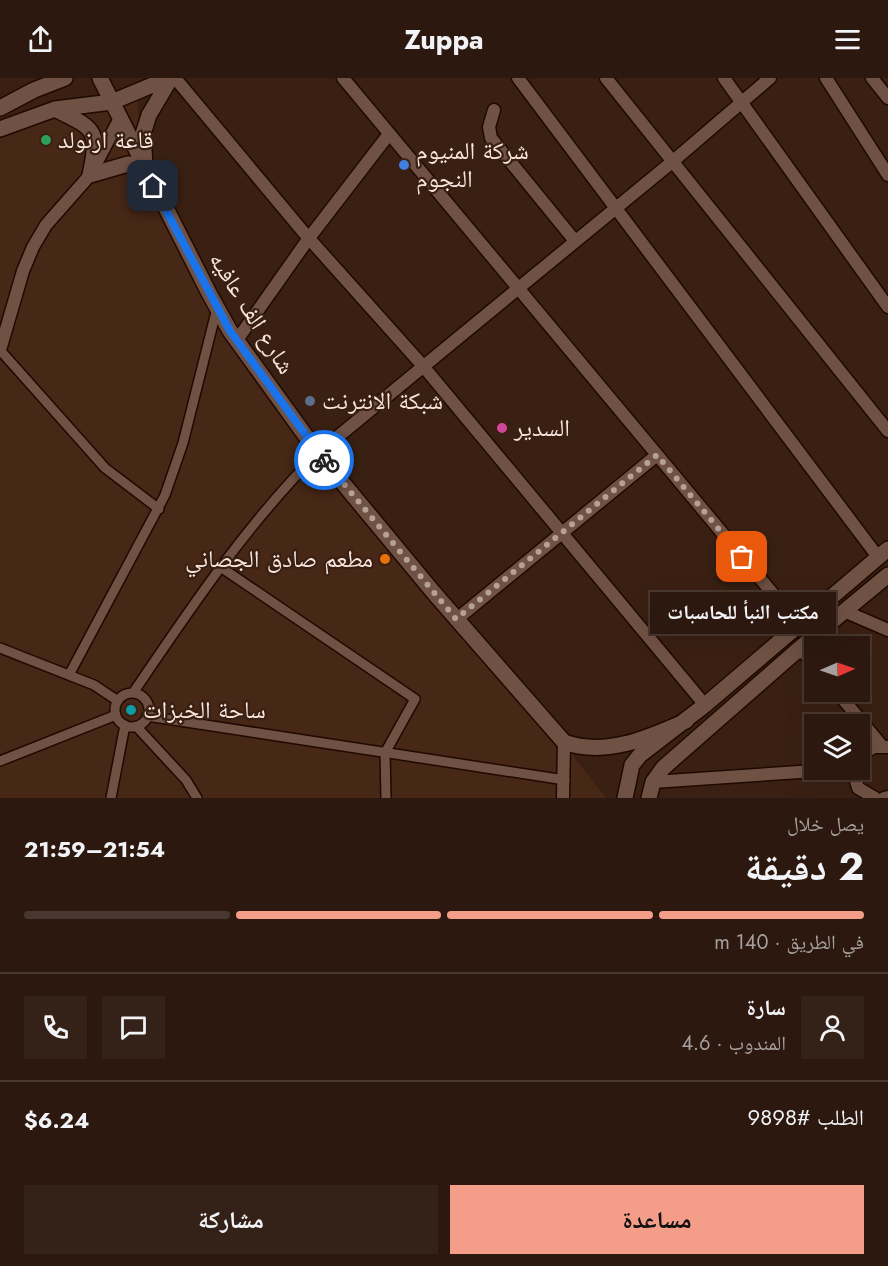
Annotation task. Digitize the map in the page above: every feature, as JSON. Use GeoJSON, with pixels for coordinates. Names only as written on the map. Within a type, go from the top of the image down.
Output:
{"type":"FeatureCollection","features":[{"type":"Feature","properties":{"kind":"street"},"geometry":{"type":"LineString","coordinates":[[0,108],[34,90],[65,78]]}},
{"type":"Feature","properties":{"kind":"street","name":"شارع الف عافيه"},"geometry":{"type":"LineString","coordinates":[[100,78],[217,308],[237,340],[318,453],[456,619],[564,741]]}},
{"type":"Feature","properties":{"kind":"street"},"geometry":{"type":"LineString","coordinates":[[0,129],[55,109],[112,102],[172,78]]}},
{"type":"Feature","properties":{"kind":"street"},"geometry":{"type":"LineString","coordinates":[[90,175],[128,164],[145,165],[143,134],[149,115],[172,78]]}},
{"type":"Feature","properties":{"kind":"street"},"geometry":{"type":"LineString","coordinates":[[172,78],[423,366],[705,705]]}},
{"type":"Feature","properties":{"kind":"street"},"geometry":{"type":"LineString","coordinates":[[343,78],[516,289],[800,625]]}},
{"type":"Feature","properties":{"kind":"street"},"geometry":{"type":"LineString","coordinates":[[518,78],[883,553],[686,721],[640,755],[629,775],[625,798]]}},
{"type":"Feature","properties":{"kind":"street"},"geometry":{"type":"LineString","coordinates":[[606,78],[888,431]]}},
{"type":"Feature","properties":{"kind":"street"},"geometry":{"type":"LineString","coordinates":[[724,78],[888,307]]}},
{"type":"Feature","properties":{"kind":"street"},"geometry":{"type":"LineString","coordinates":[[197,798],[186,780],[136,726],[125,725],[116,714],[118,701],[122,696],[133,693],[219,566],[278,493],[318,453],[672,162],[770,78]]}},
{"type":"Feature","properties":{"kind":"street"},"geometry":{"type":"LineString","coordinates":[[826,78],[888,175]]}},
{"type":"Feature","properties":{"kind":"street"},"geometry":{"type":"LineString","coordinates":[[872,78],[888,98]]}},
{"type":"Feature","properties":{"kind":"street"},"geometry":{"type":"LineString","coordinates":[[55,109],[88,126],[96,141],[90,175]]}},
{"type":"Feature","properties":{"kind":"street"},"geometry":{"type":"LineString","coordinates":[[494,110],[489,127],[491,138],[575,241]]}},
{"type":"Feature","properties":{"kind":"street"},"geometry":{"type":"LineString","coordinates":[[120,118],[90,175],[46,225],[33,247],[23,271],[0,350],[105,468],[159,509]]}},
{"type":"Feature","properties":{"kind":"street"},"geometry":{"type":"LineString","coordinates":[[237,340],[309,237],[388,134]]}},
{"type":"Feature","properties":{"kind":"street"},"geometry":{"type":"LineString","coordinates":[[69,675],[159,509],[183,443],[217,308]]}},
{"type":"Feature","properties":{"kind":"street"},"geometry":{"type":"LineString","coordinates":[[456,619],[657,455]]}},
{"type":"Feature","properties":{"kind":"street"},"geometry":{"type":"LineString","coordinates":[[219,566],[415,699],[384,753],[386,798]]}},
{"type":"Feature","properties":{"kind":"street"},"geometry":{"type":"LineString","coordinates":[[649,798],[653,782],[663,768],[800,648],[888,575]]}},
{"type":"Feature","properties":{"kind":"street"},"geometry":{"type":"LineString","coordinates":[[844,611],[888,630]]}},
{"type":"Feature","properties":{"kind":"street"},"geometry":{"type":"LineString","coordinates":[[0,648],[105,691],[118,701]]}},
{"type":"Feature","properties":{"kind":"street"},"geometry":{"type":"LineString","coordinates":[[800,648],[804,653]]}},
{"type":"Feature","properties":{"kind":"street"},"geometry":{"type":"LineString","coordinates":[[133,693],[147,703],[147,716],[136,726]]}},
{"type":"Feature","properties":{"kind":"street"},"geometry":{"type":"LineString","coordinates":[[846,702],[885,747]]}},
{"type":"Feature","properties":{"kind":"street"},"geometry":{"type":"LineString","coordinates":[[0,761],[116,714]]}},
{"type":"Feature","properties":{"kind":"street"},"geometry":{"type":"LineString","coordinates":[[147,716],[565,780]]}},
{"type":"Feature","properties":{"kind":"street"},"geometry":{"type":"LineString","coordinates":[[563,798],[564,741],[582,747],[623,745],[650,737],[686,721]]}},
{"type":"Feature","properties":{"kind":"street"},"geometry":{"type":"LineString","coordinates":[[111,798],[125,725]]}},
{"type":"Feature","properties":{"kind":"street"},"geometry":{"type":"LineString","coordinates":[[870,749],[885,747]]}},
{"type":"Feature","properties":{"kind":"street"},"geometry":{"type":"LineString","coordinates":[[653,782],[804,772]]}},
{"type":"Feature","properties":{"kind":"street"},"geometry":{"type":"LineString","coordinates":[[854,780],[860,789],[875,798]]}},
{"type":"Feature","properties":{"kind":"street"},"geometry":{"type":"LineString","coordinates":[[849,798],[860,789]]}},
{"type":"Feature","properties":{"kind":"street"},"geometry":{"type":"LineString","coordinates":[[884,798],[888,797]]}},
{"type":"Feature","properties":{"kind":"shaded area"},"geometry":{"type":"Polygon","coordinates":[[[137,94],[142,149],[217,308],[318,453],[545,720],[606,798],[0,798],[0,133],[20,121],[137,94]]]}},
{"type":"Feature","properties":{"kind":"way so far"},"geometry":{"type":"LineString","coordinates":[[324,460],[456,619],[657,455],[742,557]]}},
{"type":"Feature","properties":{"kind":"place","name":"قاعة ارنولد"},"geometry":{"type":"Point","coordinates":[46,140]}},
{"type":"Feature","properties":{"kind":"place","name":"شركة المنيوم النجوم"},"geometry":{"type":"Point","coordinates":[404,165]}},
{"type":"Feature","properties":{"kind":"place","name":"شبكة الانترنت"},"geometry":{"type":"Point","coordinates":[310,401]}},
{"type":"Feature","properties":{"kind":"place","name":"السدير"},"geometry":{"type":"Point","coordinates":[502,428]}},
{"type":"Feature","properties":{"kind":"place","name":"مكتب النبأ للحاسبات"},"geometry":{"type":"Point","coordinates":[742,557]}},
{"type":"Feature","properties":{"kind":"place","name":"مطعم صادق الجصاني"},"geometry":{"type":"Point","coordinates":[385,559]}},
{"type":"Feature","properties":{"kind":"place","name":"ساحة الخبزات"},"geometry":{"type":"Point","coordinates":[131,710]}},
{"type":"Feature","properties":{"kind":"route"},"geometry":{"type":"LineString","coordinates":[[153,186],[230,331],[324,460]]}}]}
